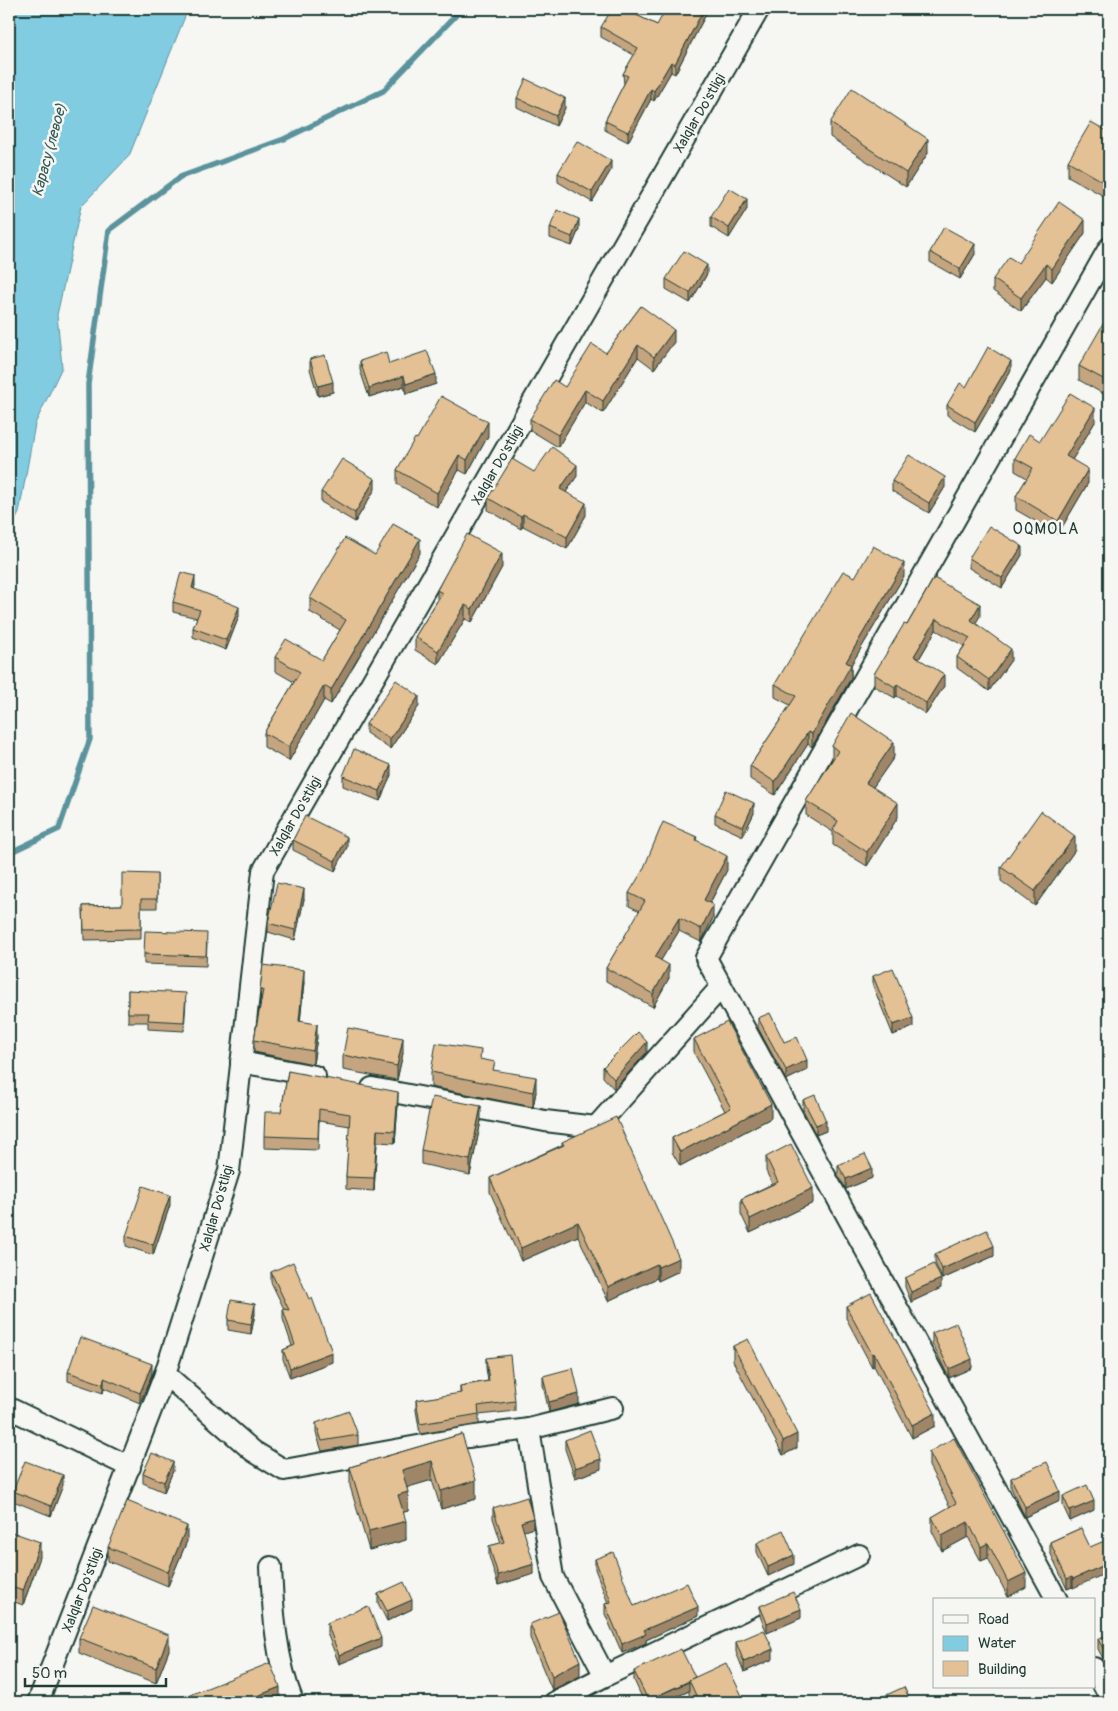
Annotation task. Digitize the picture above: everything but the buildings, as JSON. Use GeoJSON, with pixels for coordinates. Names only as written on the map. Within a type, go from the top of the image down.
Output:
{"type":"FeatureCollection","features":[{"type":"Feature","properties":{"kind":"street","name":"Xalqlar Do'stligi"},"geometry":{"type":"LineString","coordinates":[[38,1702],[165,1374],[229,1171],[263,871],[759,9]]}},
{"type":"Feature","properties":{"kind":"street"},"geometry":{"type":"LineString","coordinates":[[1056,1598],[706,958],[1109,248]]}},
{"type":"Feature","properties":{"kind":"street"},"geometry":{"type":"LineString","coordinates":[[241,1062],[545,1121],[596,1127],[722,987]]}},
{"type":"Feature","properties":{"kind":"street"},"geometry":{"type":"LineString","coordinates":[[165,1374],[253,1451],[284,1470],[468,1437],[529,1429],[613,1408]]}},
{"type":"Feature","properties":{"kind":"street"},"geometry":{"type":"LineString","coordinates":[[9,1408],[130,1468]]}},
{"type":"Feature","properties":{"kind":"street"},"geometry":{"type":"LineString","coordinates":[[529,1429],[553,1577],[605,1676]]}},
{"type":"Feature","properties":{"kind":"street"},"geometry":{"type":"LineString","coordinates":[[556,1702],[605,1676],[859,1555]]}},
{"type":"Feature","properties":{"kind":"street"},"geometry":{"type":"LineString","coordinates":[[271,1567],[273,1610],[284,1681],[293,1702]]}},
{"type":"Feature","properties":{"kind":"street"},"geometry":{"type":"LineString","coordinates":[[1096,1672],[1109,1695]]}},
{"type":"Feature","properties":{"kind":"water","name":"Карасу (левое)"},"geometry":{"type":"Polygon","coordinates":[[[9,9],[188,9],[129,156],[81,206],[57,315],[62,367],[35,424],[19,513],[9,532],[9,9]]]}},
{"type":"Feature","properties":{"kind":"waterway"},"geometry":{"type":"LineString","coordinates":[[9,853],[59,829],[90,739],[88,384],[109,230],[180,177],[284,139],[383,91],[462,9]]}},
{"type":"Feature","properties":{"kind":"district","name":"OQMOLA"},"geometry":{"type":"Point","coordinates":[1046,528]}}]}
